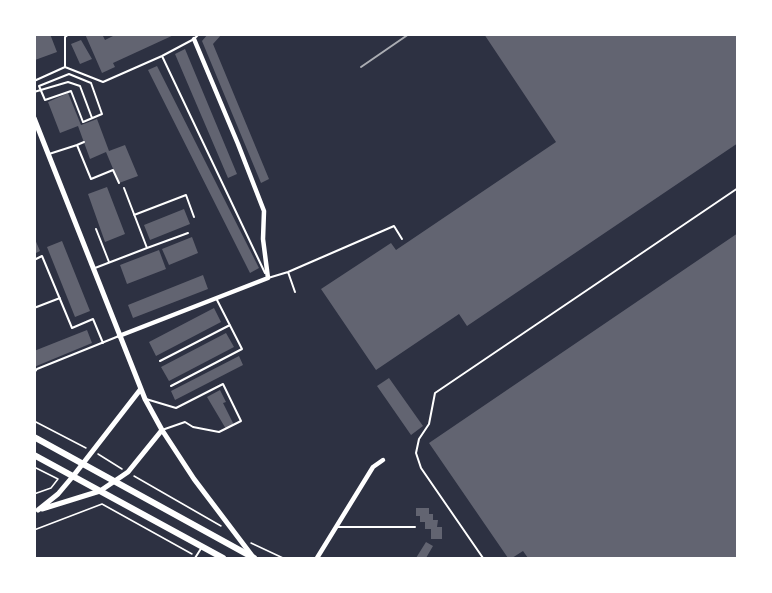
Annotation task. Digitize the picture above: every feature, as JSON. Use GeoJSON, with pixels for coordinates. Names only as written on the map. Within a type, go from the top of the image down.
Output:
{"type":"FeatureCollection","features":[{"type":"Feature","properties":{"kind":"main road"},"geometry":{"type":"LineString","coordinates":[[34,437],[254,558]]}},
{"type":"Feature","properties":{"kind":"main road"},"geometry":{"type":"LineString","coordinates":[[34,455],[223,558]]}},
{"type":"Feature","properties":{"kind":"street"},"geometry":{"type":"LineString","coordinates":[[119,336],[268,278],[263,239],[264,211],[194,39]]}},
{"type":"Feature","properties":{"kind":"street"},"geometry":{"type":"LineString","coordinates":[[34,118],[145,399],[194,479],[254,558]]}},
{"type":"Feature","properties":{"kind":"street"},"geometry":{"type":"LineString","coordinates":[[36,511],[58,494],[74,476],[141,390]]}},
{"type":"Feature","properties":{"kind":"street"},"geometry":{"type":"LineString","coordinates":[[36,511],[100,490],[128,472],[162,430]]}},
{"type":"Feature","properties":{"kind":"street"},"geometry":{"type":"LineString","coordinates":[[317,558],[373,467],[383,460]]}},
{"type":"Feature","properties":{"kind":"lane"},"geometry":{"type":"LineString","coordinates":[[65,67],[64,36],[69,34]]}},
{"type":"Feature","properties":{"kind":"lane"},"geometry":{"type":"LineString","coordinates":[[34,81],[65,67],[103,82],[162,56],[199,34]]}},
{"type":"Feature","properties":{"kind":"lane"},"geometry":{"type":"LineString","coordinates":[[162,56],[268,278],[288,272],[394,226],[402,238]]}},
{"type":"Feature","properties":{"kind":"lane"},"geometry":{"type":"LineString","coordinates":[[69,74],[91,84],[102,114],[92,118],[82,122],[71,91],[45,100],[39,86],[69,74]]}},
{"type":"Feature","properties":{"kind":"lane"},"geometry":{"type":"LineString","coordinates":[[34,92],[68,82],[80,86],[92,118]]}},
{"type":"Feature","properties":{"kind":"lane"},"geometry":{"type":"LineString","coordinates":[[48,154],[84,142]]}},
{"type":"Feature","properties":{"kind":"lane"},"geometry":{"type":"LineString","coordinates":[[77,145],[91,179],[113,170],[119,183]]}},
{"type":"Feature","properties":{"kind":"lane"},"geometry":{"type":"LineString","coordinates":[[124,188],[147,248]]}},
{"type":"Feature","properties":{"kind":"lane"},"geometry":{"type":"LineString","coordinates":[[483,558],[421,468],[416,453],[419,439],[429,424],[435,393],[738,188]]}},
{"type":"Feature","properties":{"kind":"lane"},"geometry":{"type":"LineString","coordinates":[[134,215],[186,195],[194,217]]}},
{"type":"Feature","properties":{"kind":"lane"},"geometry":{"type":"LineString","coordinates":[[96,229],[109,262]]}},
{"type":"Feature","properties":{"kind":"lane"},"geometry":{"type":"LineString","coordinates":[[93,268],[188,233]]}},
{"type":"Feature","properties":{"kind":"lane"},"geometry":{"type":"LineString","coordinates":[[34,260],[42,256],[72,328],[93,319],[103,343]]}},
{"type":"Feature","properties":{"kind":"lane"},"geometry":{"type":"LineString","coordinates":[[288,272],[295,292]]}},
{"type":"Feature","properties":{"kind":"lane"},"geometry":{"type":"LineString","coordinates":[[34,308],[60,298]]}},
{"type":"Feature","properties":{"kind":"lane"},"geometry":{"type":"LineString","coordinates":[[171,386],[242,349],[216,298]]}},
{"type":"Feature","properties":{"kind":"lane"},"geometry":{"type":"LineString","coordinates":[[160,361],[230,325]]}},
{"type":"Feature","properties":{"kind":"lane"},"geometry":{"type":"LineString","coordinates":[[34,373],[37,369],[119,336]]}},
{"type":"Feature","properties":{"kind":"lane"},"geometry":{"type":"LineString","coordinates":[[145,399],[176,408],[223,384],[241,421],[219,432],[193,427],[185,422],[162,430]]}},
{"type":"Feature","properties":{"kind":"lane"},"geometry":{"type":"LineString","coordinates":[[338,526],[415,527]]}},
{"type":"Feature","properties":{"kind":"lane"},"geometry":{"type":"LineString","coordinates":[[196,557],[202,547]]}},
{"type":"Feature","properties":{"kind":"path"},"geometry":{"type":"LineString","coordinates":[[34,421],[93,451],[236,535],[283,558]]}},
{"type":"Feature","properties":{"kind":"path"},"geometry":{"type":"LineString","coordinates":[[34,466],[58,479],[51,488],[34,494]]}},
{"type":"Feature","properties":{"kind":"path"},"geometry":{"type":"LineString","coordinates":[[34,530],[102,504],[196,557]]}},
{"type":"Feature","properties":{"kind":"building"},"geometry":{"type":"Polygon","coordinates":[[[34,34],[50,34],[57,52],[35,60],[34,34]]]}},
{"type":"Feature","properties":{"kind":"building"},"geometry":{"type":"Polygon","coordinates":[[[85,34],[102,34],[105,40],[117,34],[176,34],[113,63],[115,67],[102,73],[85,34]]]}},
{"type":"Feature","properties":{"kind":"building"},"geometry":{"type":"Polygon","coordinates":[[[208,34],[222,34],[213,44],[269,179],[261,183],[202,41],[208,34]]]}},
{"type":"Feature","properties":{"kind":"building"},"geometry":{"type":"Polygon","coordinates":[[[484,34],[738,34],[738,143],[467,326],[459,314],[376,370],[321,289],[391,243],[396,250],[556,142],[484,34]]]}},
{"type":"Feature","properties":{"kind":"building"},"geometry":{"type":"Polygon","coordinates":[[[81,40],[92,59],[80,64],[71,44],[81,40]]]}},
{"type":"Feature","properties":{"kind":"building"},"geometry":{"type":"Polygon","coordinates":[[[185,49],[237,174],[228,178],[175,54],[185,49]]]}},
{"type":"Feature","properties":{"kind":"building"},"geometry":{"type":"Polygon","coordinates":[[[157,66],[259,268],[250,273],[148,70],[157,66]]]}},
{"type":"Feature","properties":{"kind":"building"},"geometry":{"type":"Polygon","coordinates":[[[68,93],[81,125],[97,119],[109,151],[125,145],[138,176],[119,183],[106,152],[90,159],[78,126],[60,133],[48,102],[68,93]]]}},
{"type":"Feature","properties":{"kind":"building"},"geometry":{"type":"Polygon","coordinates":[[[107,187],[125,234],[105,242],[88,194],[107,187]]]}},
{"type":"Feature","properties":{"kind":"building"},"geometry":{"type":"Polygon","coordinates":[[[184,209],[190,224],[150,240],[144,225],[184,209]]]}},
{"type":"Feature","properties":{"kind":"building"},"geometry":{"type":"Polygon","coordinates":[[[738,233],[738,558],[528,558],[523,551],[508,558],[429,443],[738,233]]]}},
{"type":"Feature","properties":{"kind":"building"},"geometry":{"type":"Polygon","coordinates":[[[34,237],[40,251],[34,254],[34,237]]]}},
{"type":"Feature","properties":{"kind":"building"},"geometry":{"type":"Polygon","coordinates":[[[192,237],[198,253],[169,265],[162,249],[192,237]]]}},
{"type":"Feature","properties":{"kind":"building"},"geometry":{"type":"Polygon","coordinates":[[[62,241],[90,311],[75,317],[47,247],[62,241]]]}},
{"type":"Feature","properties":{"kind":"building"},"geometry":{"type":"Polygon","coordinates":[[[159,250],[166,269],[127,284],[120,265],[159,250]]]}},
{"type":"Feature","properties":{"kind":"building"},"geometry":{"type":"Polygon","coordinates":[[[203,275],[208,289],[133,318],[128,305],[203,275]]]}},
{"type":"Feature","properties":{"kind":"building"},"geometry":{"type":"Polygon","coordinates":[[[214,308],[221,322],[156,356],[149,342],[214,308]]]}},
{"type":"Feature","properties":{"kind":"building"},"geometry":{"type":"Polygon","coordinates":[[[87,330],[92,343],[34,367],[34,351],[87,330]]]}},
{"type":"Feature","properties":{"kind":"building"},"geometry":{"type":"Polygon","coordinates":[[[226,333],[234,347],[169,381],[161,367],[226,333]]]}},
{"type":"Feature","properties":{"kind":"building"},"geometry":{"type":"Polygon","coordinates":[[[239,356],[243,365],[175,400],[171,391],[239,356]]]}},
{"type":"Feature","properties":{"kind":"building"},"geometry":{"type":"Polygon","coordinates":[[[389,378],[423,426],[411,435],[377,386],[389,378]]]}},
{"type":"Feature","properties":{"kind":"building"},"geometry":{"type":"Polygon","coordinates":[[[220,390],[226,402],[223,403],[234,425],[226,429],[207,397],[220,390]]]}},
{"type":"Feature","properties":{"kind":"building"},"geometry":{"type":"Polygon","coordinates":[[[416,508],[429,508],[429,514],[433,514],[433,520],[438,520],[437,527],[442,527],[442,539],[431,539],[431,529],[425,529],[425,522],[420,522],[420,516],[416,516],[416,508]]]}},
{"type":"Feature","properties":{"kind":"building"},"geometry":{"type":"Polygon","coordinates":[[[426,542],[433,546],[426,558],[416,558],[426,542]]]}},
{"type":"Feature","properties":{"kind":"railway"},"geometry":{"type":"LineString","coordinates":[[361,67],[409,34]]}}]}
